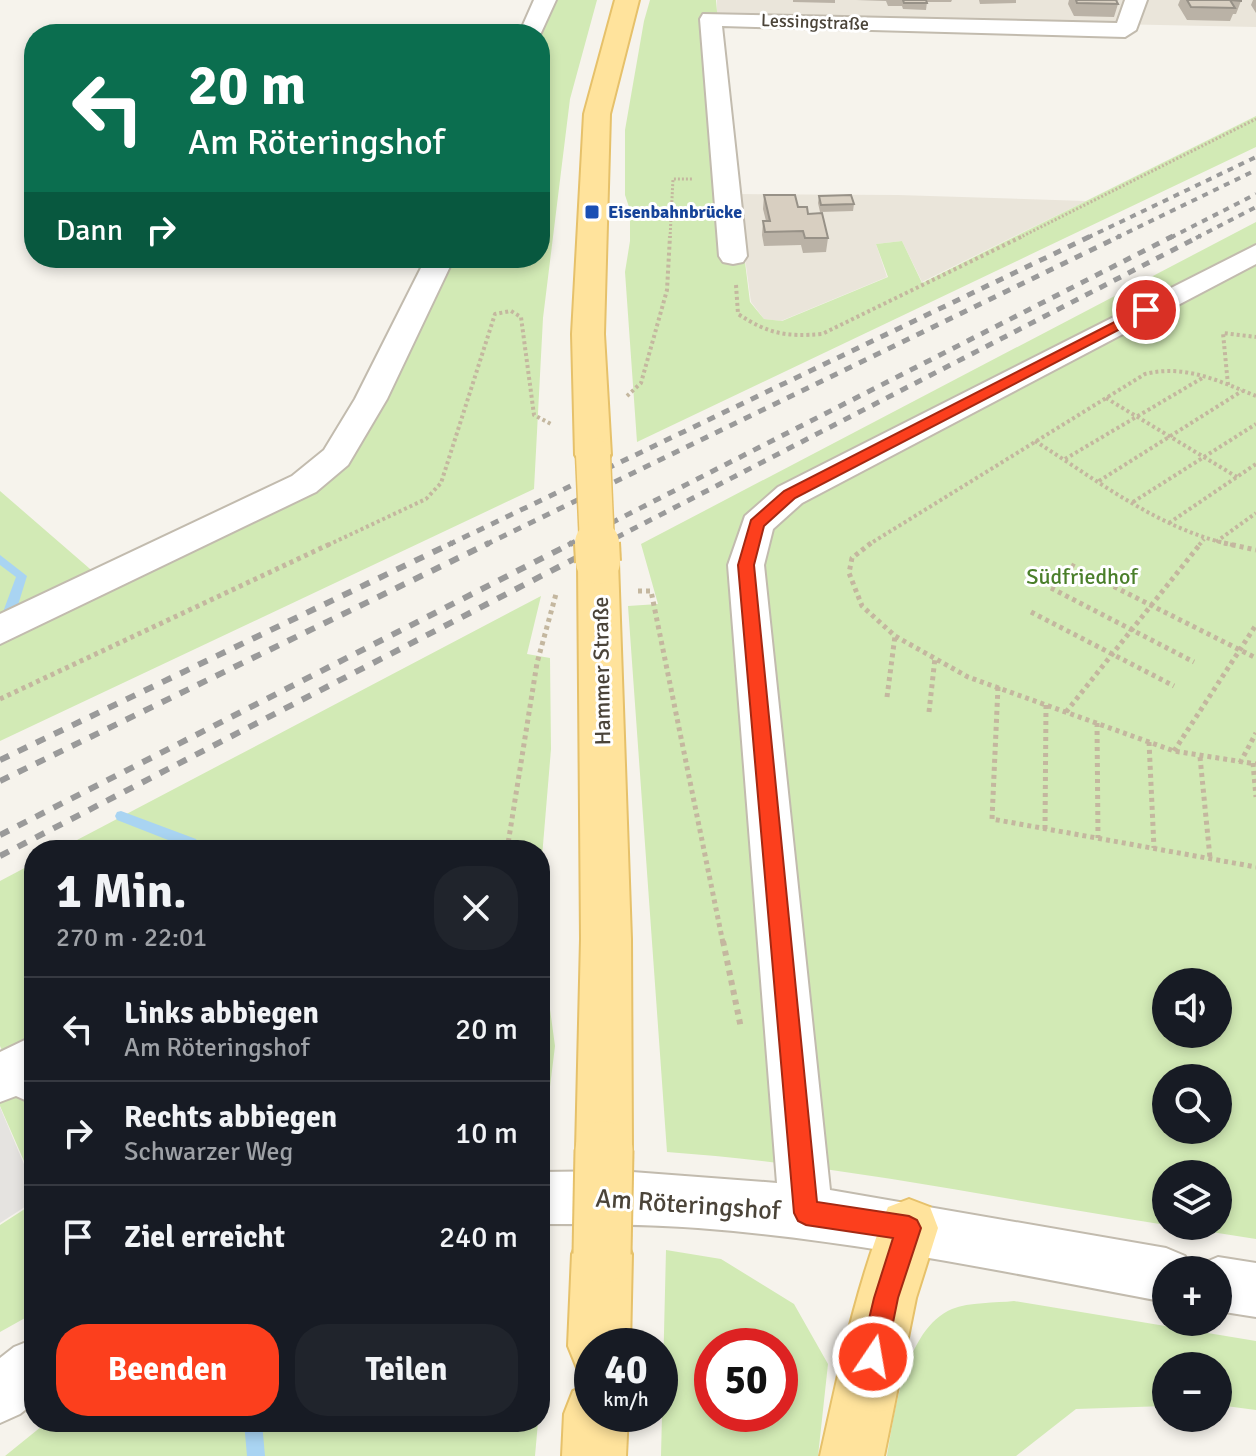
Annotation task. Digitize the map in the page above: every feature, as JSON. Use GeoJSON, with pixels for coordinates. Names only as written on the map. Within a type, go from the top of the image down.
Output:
{"type":"FeatureCollection","features":[{"type":"Feature","properties":{"kind":"main road","name":"Hammer Straße"},"geometry":{"type":"LineString","coordinates":[[600,1328],[606,939],[599,576],[588,334],[597,114],[627,0]]}},
{"type":"Feature","properties":{"kind":"main road"},"geometry":{"type":"LineString","coordinates":[[852,1456],[886,1298],[909,1228]]}},
{"type":"Feature","properties":{"kind":"main road"},"geometry":{"type":"LineString","coordinates":[[594,1456],[595,1432]]}},
{"type":"Feature","properties":{"kind":"street"},"geometry":{"type":"LineString","coordinates":[[534,24],[545,0]]}},
{"type":"Feature","properties":{"kind":"street","name":"Lessingstraße"},"geometry":{"type":"LineString","coordinates":[[733,256],[711,19],[1125,30],[1136,0]]}},
{"type":"Feature","properties":{"kind":"street"},"geometry":{"type":"LineString","coordinates":[[806,1213],[746,565],[757,524],[790,495],[1256,253]]}},
{"type":"Feature","properties":{"kind":"street"},"geometry":{"type":"LineString","coordinates":[[0,630],[220,526],[304,484],[315,475],[336,457],[371,399],[435,268]]}},
{"type":"Feature","properties":{"kind":"street"},"geometry":{"type":"LineString","coordinates":[[0,1078],[24,1065]]}},
{"type":"Feature","properties":{"kind":"street","name":"Am Röteringshof"},"geometry":{"type":"LineString","coordinates":[[550,1198],[666,1198],[806,1213],[909,1228],[1152,1272]]}},
{"type":"Feature","properties":{"kind":"street"},"geometry":{"type":"LineString","coordinates":[[1232,1286],[1256,1290]]}},
{"type":"Feature","properties":{"kind":"street"},"geometry":{"type":"LineString","coordinates":[[0,1394],[24,1375]]}},
{"type":"Feature","properties":{"kind":"path"},"geometry":{"type":"LineString","coordinates":[[733,256],[738,314],[763,330],[794,336],[822,334],[1256,119]]}},
{"type":"Feature","properties":{"kind":"path"},"geometry":{"type":"LineString","coordinates":[[0,699],[426,499],[441,483],[495,314],[511,311],[521,317],[534,415],[592,441],[641,383],[667,290],[673,179],[725,180]]}},
{"type":"Feature","properties":{"kind":"path"},"geometry":{"type":"LineString","coordinates":[[1228,385],[1223,333],[1256,337]]}},
{"type":"Feature","properties":{"kind":"path"},"geometry":{"type":"LineString","coordinates":[[1256,396],[1182,369],[1162,367],[1145,374],[852,558],[849,573],[862,606],[895,636],[968,677],[1174,751],[1254,763],[1256,797]]}},
{"type":"Feature","properties":{"kind":"path"},"geometry":{"type":"LineString","coordinates":[[1064,460],[1205,377]]}},
{"type":"Feature","properties":{"kind":"path"},"geometry":{"type":"LineString","coordinates":[[1099,481],[1243,391]]}},
{"type":"Feature","properties":{"kind":"path"},"geometry":{"type":"LineString","coordinates":[[1106,398],[1237,477]]}},
{"type":"Feature","properties":{"kind":"path"},"geometry":{"type":"LineString","coordinates":[[1133,502],[1256,424]]}},
{"type":"Feature","properties":{"kind":"path"},"geometry":{"type":"LineString","coordinates":[[1035,441],[1169,523],[1204,539],[1256,550]]}},
{"type":"Feature","properties":{"kind":"path"},"geometry":{"type":"LineString","coordinates":[[1169,523],[1256,464]]}},
{"type":"Feature","properties":{"kind":"path"},"geometry":{"type":"LineString","coordinates":[[1216,542],[1256,513]]}},
{"type":"Feature","properties":{"kind":"path"},"geometry":{"type":"LineString","coordinates":[[1066,712],[1204,539]]}},
{"type":"Feature","properties":{"kind":"path"},"geometry":{"type":"LineString","coordinates":[[1071,565],[1256,658]]}},
{"type":"Feature","properties":{"kind":"path"},"geometry":{"type":"LineString","coordinates":[[509,840],[537,663],[557,590],[599,576],[651,591],[743,1039]]}},
{"type":"Feature","properties":{"kind":"path"},"geometry":{"type":"LineString","coordinates":[[1051,588],[1194,662]]}},
{"type":"Feature","properties":{"kind":"path"},"geometry":{"type":"LineString","coordinates":[[1031,612],[1174,686]]}},
{"type":"Feature","properties":{"kind":"path"},"geometry":{"type":"LineString","coordinates":[[1174,751],[1256,625]]}},
{"type":"Feature","properties":{"kind":"path"},"geometry":{"type":"LineString","coordinates":[[887,697],[895,636]]}},
{"type":"Feature","properties":{"kind":"path"},"geometry":{"type":"LineString","coordinates":[[929,712],[935,658]]}},
{"type":"Feature","properties":{"kind":"path"},"geometry":{"type":"LineString","coordinates":[[998,687],[992,819],[1256,867]]}},
{"type":"Feature","properties":{"kind":"path"},"geometry":{"type":"LineString","coordinates":[[1045,829],[1046,705]]}},
{"type":"Feature","properties":{"kind":"path"},"geometry":{"type":"LineString","coordinates":[[1097,723],[1098,838]]}},
{"type":"Feature","properties":{"kind":"path"},"geometry":{"type":"LineString","coordinates":[[1240,763],[1256,733]]}},
{"type":"Feature","properties":{"kind":"path"},"geometry":{"type":"LineString","coordinates":[[1149,742],[1154,848]]}},
{"type":"Feature","properties":{"kind":"path"},"geometry":{"type":"LineString","coordinates":[[1200,757],[1210,858]]}},
{"type":"Feature","properties":{"kind":"shaded area"},"geometry":{"type":"Polygon","coordinates":[[[717,0],[1256,0],[1256,27],[717,16],[717,0]]]}},
{"type":"Feature","properties":{"kind":"shaded area"},"geometry":{"type":"Polygon","coordinates":[[[736,194],[1086,201],[922,282],[902,241],[876,244],[887,277],[781,321],[764,319],[751,302],[736,194]]]}},
{"type":"Feature","properties":{"kind":"shaded area"},"geometry":{"type":"Polygon","coordinates":[[[0,1107],[24,1164],[24,1207],[0,1223],[0,1107]]]}},
{"type":"Feature","properties":{"kind":"green space"},"geometry":{"type":"Polygon","coordinates":[[[552,0],[597,0],[570,99],[550,261],[550,24],[544,24],[552,0]]]}},
{"type":"Feature","properties":{"kind":"green space"},"geometry":{"type":"Polygon","coordinates":[[[650,0],[716,0],[725,103],[750,302],[764,319],[782,321],[888,277],[876,244],[902,241],[922,283],[1256,116],[1256,147],[637,442],[625,272],[630,241],[630,210],[625,195],[625,130],[650,0]]]}},
{"type":"Feature","properties":{"kind":"green space","name":"Südfriedhof"},"geometry":{"type":"Polygon","coordinates":[[[1256,222],[1256,1239],[1232,1235],[1232,1160],[1152,1160],[1152,1223],[855,1174],[667,1152],[628,606],[658,604],[641,544],[1256,222]]]}},
{"type":"Feature","properties":{"kind":"green space"},"geometry":{"type":"Polygon","coordinates":[[[442,268],[549,268],[543,318],[534,489],[0,741],[0,642],[311,488],[442,268]]]}},
{"type":"Feature","properties":{"kind":"green space"},"geometry":{"type":"Polygon","coordinates":[[[0,491],[97,575],[0,622],[0,491]]]}},
{"type":"Feature","properties":{"kind":"green space"},"geometry":{"type":"Polygon","coordinates":[[[541,596],[527,654],[550,658],[551,749],[543,840],[77,840],[541,596]]]}},
{"type":"Feature","properties":{"kind":"green space"},"geometry":{"type":"Polygon","coordinates":[[[24,868],[24,1161],[0,1106],[0,1057],[4,1055],[0,1046],[0,881],[24,868]]]}},
{"type":"Feature","properties":{"kind":"green space"},"geometry":{"type":"Polygon","coordinates":[[[550,1009],[555,1046],[550,1087],[550,1009]]]}},
{"type":"Feature","properties":{"kind":"green space"},"geometry":{"type":"Polygon","coordinates":[[[24,1209],[24,1319],[0,1332],[0,1225],[24,1209]]]}},
{"type":"Feature","properties":{"kind":"green space"},"geometry":{"type":"Polygon","coordinates":[[[666,1250],[721,1259],[794,1304],[828,1364],[818,1456],[661,1456],[662,1432],[678,1432],[678,1328],[664,1328],[666,1250]]]}},
{"type":"Feature","properties":{"kind":"green space"},"geometry":{"type":"Polygon","coordinates":[[[1014,1301],[1152,1324],[1152,1336],[1226,1336],[1256,1341],[1256,1410],[1232,1407],[1232,1352],[1152,1352],[1152,1406],[1076,1409],[1016,1456],[887,1456],[905,1373],[923,1334],[936,1319],[952,1309],[1014,1301]]]}},
{"type":"Feature","properties":{"kind":"green space"},"geometry":{"type":"Polygon","coordinates":[[[35,1432],[537,1432],[535,1456],[5,1456],[35,1432]]]}},
{"type":"Feature","properties":{"kind":"building"},"geometry":{"type":"Polygon","coordinates":[[[903,0],[926,0],[927,3],[904,3],[903,0]]]}},
{"type":"Feature","properties":{"kind":"building"},"geometry":{"type":"Polygon","coordinates":[[[1076,0],[1116,0],[1118,4],[1077,3],[1076,0]]]}},
{"type":"Feature","properties":{"kind":"building"},"geometry":{"type":"Polygon","coordinates":[[[1187,0],[1230,0],[1235,8],[1191,7],[1187,0]]]}},
{"type":"Feature","properties":{"kind":"building"},"geometry":{"type":"Polygon","coordinates":[[[764,195],[795,195],[798,207],[807,207],[808,214],[822,213],[828,238],[805,238],[803,231],[765,232],[763,221],[770,221],[764,195]]]}},
{"type":"Feature","properties":{"kind":"building"},"geometry":{"type":"Polygon","coordinates":[[[851,195],[854,204],[821,205],[819,196],[851,195]]]}},
{"type":"Feature","properties":{"kind":"waterway"},"geometry":{"type":"LineString","coordinates":[[0,559],[22,576],[8,618]]}},
{"type":"Feature","properties":{"kind":"waterway"},"geometry":{"type":"LineString","coordinates":[[121,816],[183,840]]}},
{"type":"Feature","properties":{"kind":"waterway"},"geometry":{"type":"LineString","coordinates":[[254,1432],[256,1456]]}},
{"type":"Feature","properties":{"kind":"railway"},"geometry":{"type":"LineString","coordinates":[[1087,238],[1256,157]]}},
{"type":"Feature","properties":{"kind":"railway"},"geometry":{"type":"LineString","coordinates":[[1116,238],[1256,170]]}},
{"type":"Feature","properties":{"kind":"railway"},"geometry":{"type":"LineString","coordinates":[[1170,238],[1256,194]]}},
{"type":"Feature","properties":{"kind":"railway"},"geometry":{"type":"LineString","coordinates":[[1196,238],[1256,207]]}},
{"type":"Feature","properties":{"kind":"railway"},"geometry":{"type":"LineString","coordinates":[[448,545],[1091,236]]}},
{"type":"Feature","properties":{"kind":"railway"},"geometry":{"type":"LineString","coordinates":[[485,545],[1120,236]]}},
{"type":"Feature","properties":{"kind":"railway"},"geometry":{"type":"LineString","coordinates":[[568,545],[1173,236]]}},
{"type":"Feature","properties":{"kind":"railway"},"geometry":{"type":"LineString","coordinates":[[602,545],[1200,236]]}},
{"type":"Feature","properties":{"kind":"railway"},"geometry":{"type":"LineString","coordinates":[[0,760],[452,543]]}},
{"type":"Feature","properties":{"kind":"railway"},"geometry":{"type":"LineString","coordinates":[[0,781],[489,543]]}},
{"type":"Feature","properties":{"kind":"railway"},"geometry":{"type":"LineString","coordinates":[[0,835],[572,543]]}},
{"type":"Feature","properties":{"kind":"railway"},"geometry":{"type":"LineString","coordinates":[[31,840],[605,543]]}},
{"type":"Feature","properties":{"kind":"railway"},"geometry":{"type":"LineString","coordinates":[[0,856],[24,844]]}},
{"type":"Feature","properties":{"kind":"place","name":"Eisenbahnbrücke"},"geometry":{"type":"Point","coordinates":[592,212]}},
{"type":"Feature","properties":{"kind":"route"},"geometry":{"type":"LineString","coordinates":[[873,1357],[886,1298],[909,1228],[806,1213],[746,565],[757,524],[790,495],[1146,310]]}}]}
